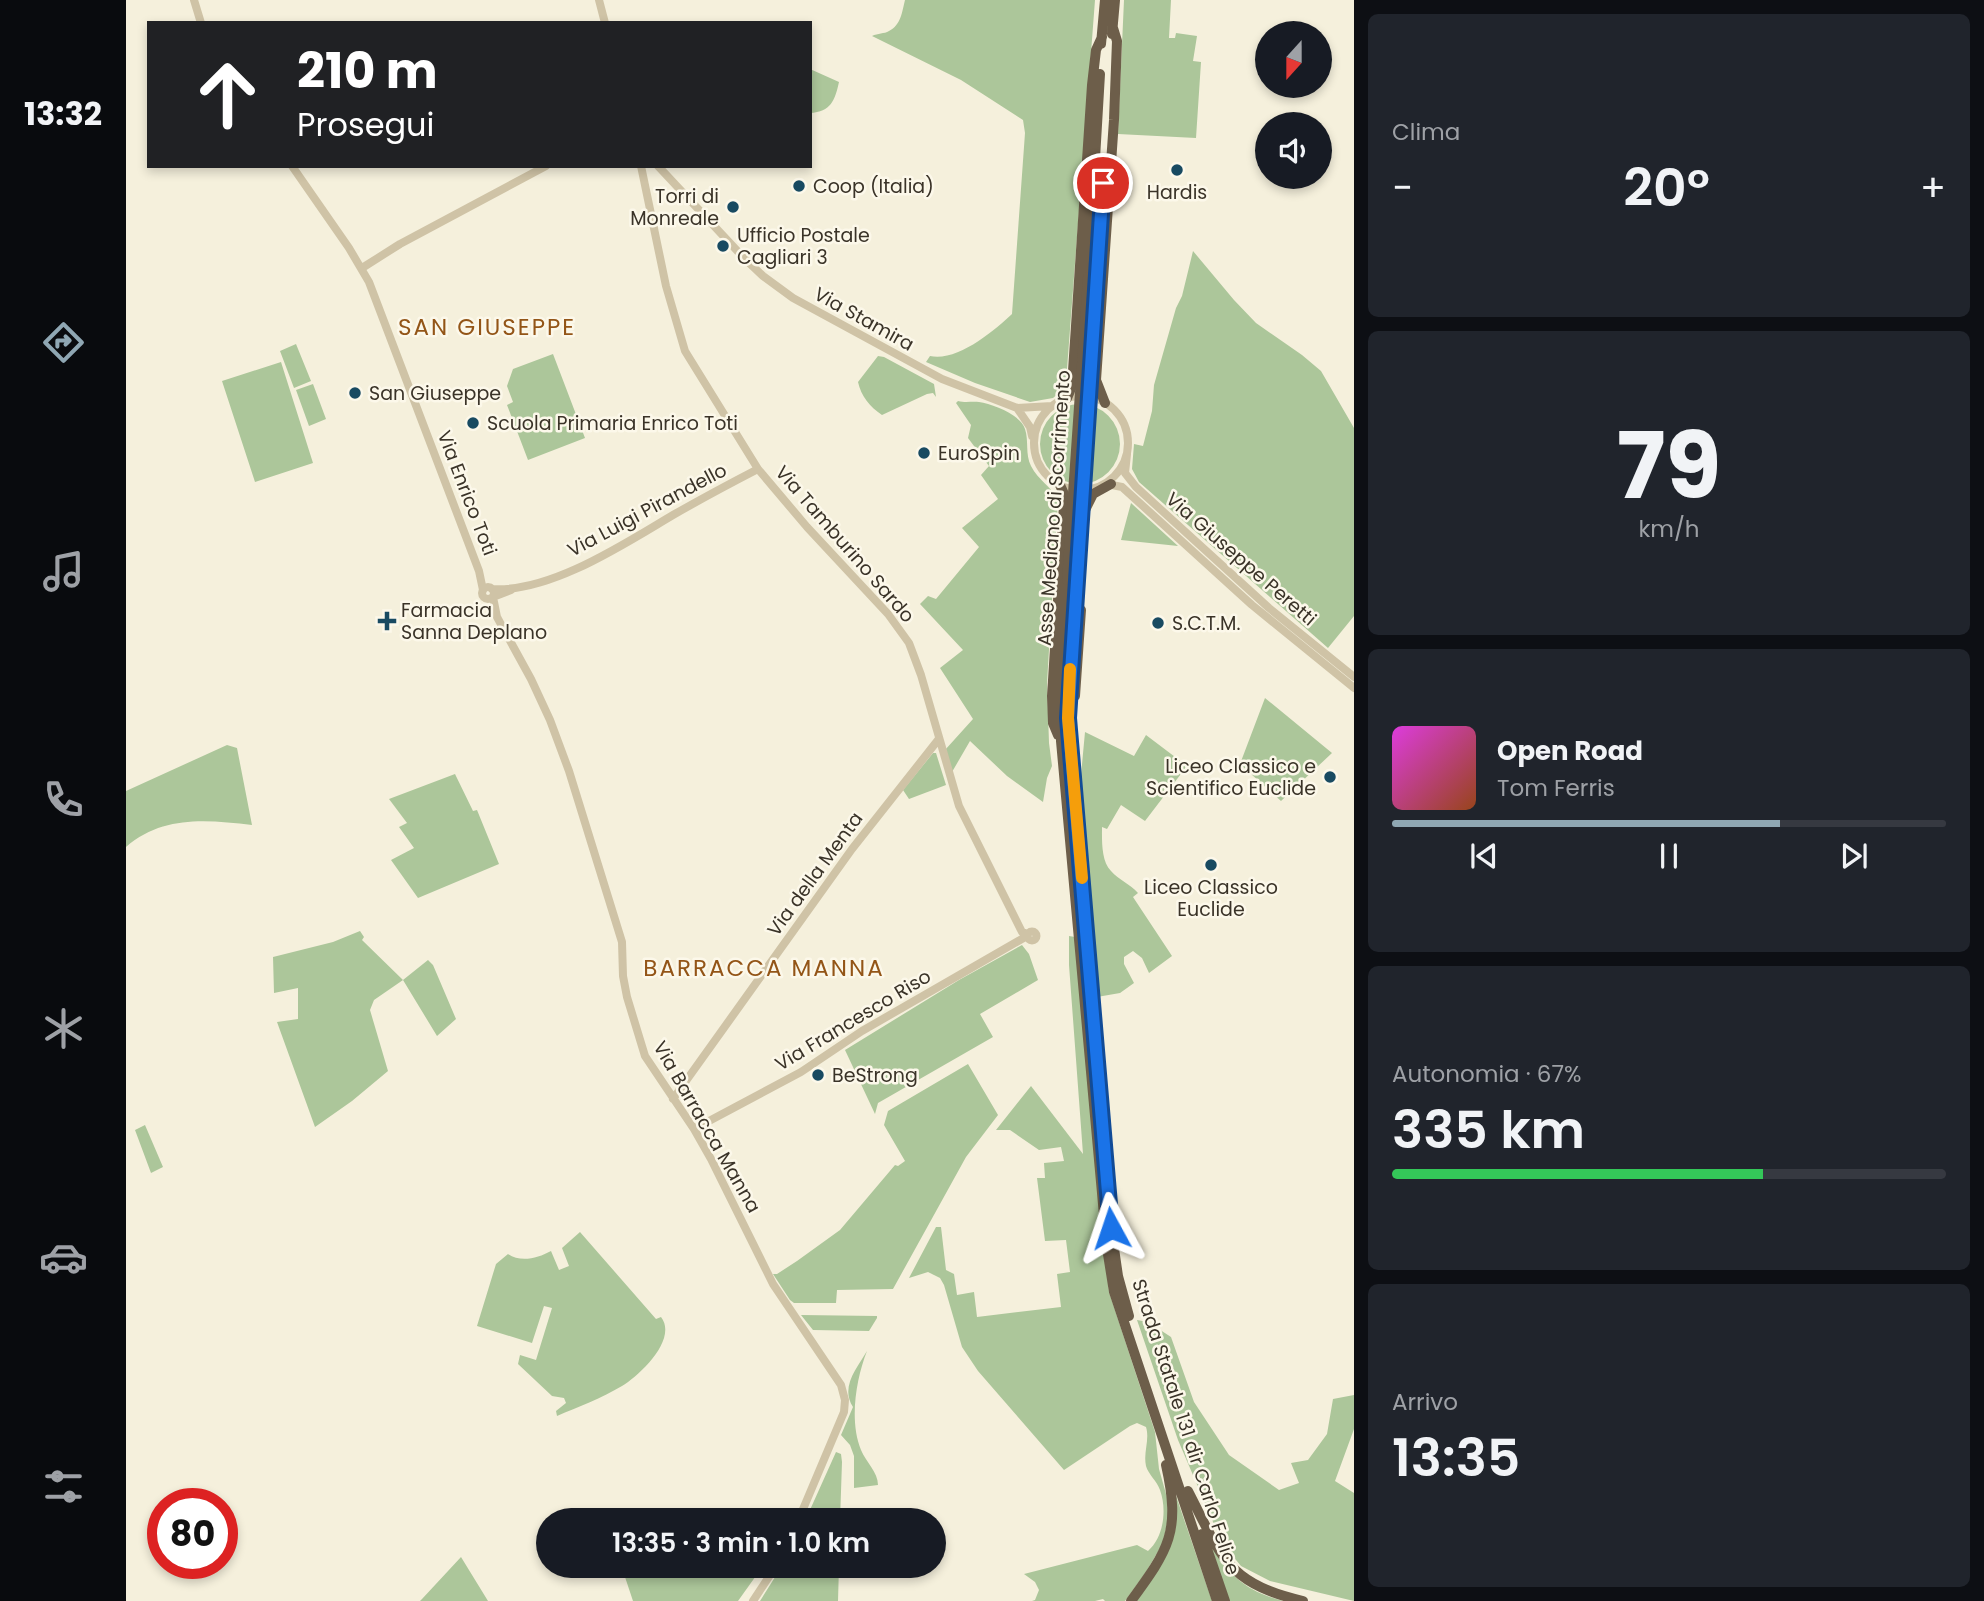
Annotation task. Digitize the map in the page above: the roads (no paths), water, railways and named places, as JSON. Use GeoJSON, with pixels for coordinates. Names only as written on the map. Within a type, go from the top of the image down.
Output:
{"type":"FeatureCollection","features":[{"type":"Feature","properties":{"kind":"highway","name":"Asse Mediano di Scorrimento"},"geometry":{"type":"LineString","coordinates":[[1092,278],[1105,0]]}},
{"type":"Feature","properties":{"kind":"highway","name":"Asse Mediano di Scorrimento"},"geometry":{"type":"LineString","coordinates":[[1090,1015],[1068,718],[1072,581],[1092,278],[1115,0]]}},
{"type":"Feature","properties":{"kind":"highway"},"geometry":{"type":"LineString","coordinates":[[1105,403],[1096,380],[1114,120],[1116,41],[1112,28]]}},
{"type":"Feature","properties":{"kind":"highway"},"geometry":{"type":"LineString","coordinates":[[1066,398],[1072,386],[1088,125],[1096,50],[1102,37]]}},
{"type":"Feature","properties":{"kind":"highway"},"geometry":{"type":"LineString","coordinates":[[1075,346],[1087,356],[1098,349]]}},
{"type":"Feature","properties":{"kind":"highway"},"geometry":{"type":"LineString","coordinates":[[1085,510],[1093,494],[1108,484]]}},
{"type":"Feature","properties":{"kind":"highway"},"geometry":{"type":"LineString","coordinates":[[1060,485],[1064,494],[1064,505],[1052,696],[1053,723],[1061,741]]}},
{"type":"Feature","properties":{"kind":"highway"},"geometry":{"type":"LineString","coordinates":[[1068,718],[1073,708],[1078,669],[1087,490]]}},
{"type":"Feature","properties":{"kind":"highway","name":"Asse Mediano di Scorrimento"},"geometry":{"type":"LineString","coordinates":[[1072,581],[1060,677],[1061,741],[1090,1015]]}},
{"type":"Feature","properties":{"kind":"highway","name":"Strada Statale 131 dir Carlo Felice"},"geometry":{"type":"LineString","coordinates":[[1090,1015],[1102,1210],[1114,1292],[1217,1601]]}},
{"type":"Feature","properties":{"kind":"highway","name":"Strada Statale 131 dir Carlo Felice"},"geometry":{"type":"LineString","coordinates":[[1090,1015],[1118,1276],[1130,1320],[1225,1601]]}},
{"type":"Feature","properties":{"kind":"highway"},"geometry":{"type":"LineString","coordinates":[[1131,1601],[1161,1559],[1168,1543],[1172,1501],[1164,1442]]}},
{"type":"Feature","properties":{"kind":"highway"},"geometry":{"type":"LineString","coordinates":[[1188,1491],[1224,1558],[1237,1573],[1267,1590],[1303,1601]]}},
{"type":"Feature","properties":{"kind":"street"},"geometry":{"type":"LineString","coordinates":[[194,0],[200,21]]}},
{"type":"Feature","properties":{"kind":"street"},"geometry":{"type":"LineString","coordinates":[[599,0],[604,21]]}},
{"type":"Feature","properties":{"kind":"street","name":"Via Enrico Toti"},"geometry":{"type":"LineString","coordinates":[[293,168],[349,248],[376,295],[479,571],[490,591]]}},
{"type":"Feature","properties":{"kind":"street"},"geometry":{"type":"LineString","coordinates":[[362,268],[400,244],[542,168]]}},
{"type":"Feature","properties":{"kind":"street","name":"Via Stamira"},"geometry":{"type":"LineString","coordinates":[[660,168],[743,257],[793,298],[942,379],[1017,408],[1052,405]]}},
{"type":"Feature","properties":{"kind":"street","name":"Via Tamburino Sardo"},"geometry":{"type":"LineString","coordinates":[[643,169],[666,286],[685,351],[758,469],[902,631],[921,675],[959,806],[1022,932],[1028,935]]}},
{"type":"Feature","properties":{"kind":"street"},"geometry":{"type":"LineString","coordinates":[[1017,408],[1031,427],[1033,443],[1035,456],[1040,468],[1049,478],[1073,490],[1087,490],[1108,484],[1122,466],[1128,440],[1124,425],[1116,412],[1105,403],[1089,397],[1066,398],[1052,405],[1042,416],[1033,443]]}},
{"type":"Feature","properties":{"kind":"street","name":"Via Giuseppe Peretti"},"geometry":{"type":"LineString","coordinates":[[1126,454],[1125,473],[1136,487],[1269,608],[1354,677]]}},
{"type":"Feature","properties":{"kind":"street","name":"Via Luigi Pirandello"},"geometry":{"type":"LineString","coordinates":[[490,591],[510,590],[555,577],[607,554],[758,469]]}},
{"type":"Feature","properties":{"kind":"street","name":"Via Giuseppe Peretti"},"geometry":{"type":"LineString","coordinates":[[1108,484],[1122,487],[1252,605],[1354,688]]}},
{"type":"Feature","properties":{"kind":"street","name":"Via Barracca Manna"},"geometry":{"type":"LineString","coordinates":[[490,591],[497,617],[531,679],[560,747],[622,942],[623,976],[645,1056],[694,1129],[773,1284],[838,1380],[845,1400],[844,1412],[803,1508]]}},
{"type":"Feature","properties":{"kind":"street","name":"Via della Menta"},"geometry":{"type":"LineString","coordinates":[[673,1099],[852,849],[939,740]]}},
{"type":"Feature","properties":{"kind":"street","name":"Via Francesco Riso"},"geometry":{"type":"LineString","coordinates":[[694,1129],[801,1072],[914,1001],[1028,935]]}},
{"type":"Feature","properties":{"kind":"street"},"geometry":{"type":"LineString","coordinates":[[753,1601],[768,1578]]}},
{"type":"Feature","properties":{"kind":"place","name":"Hardis"},"geometry":{"type":"Point","coordinates":[1177,170]}},
{"type":"Feature","properties":{"kind":"place","name":"Coop (Italia)"},"geometry":{"type":"Point","coordinates":[799,186]}},
{"type":"Feature","properties":{"kind":"place","name":"Torri di Monreale"},"geometry":{"type":"Point","coordinates":[733,207]}},
{"type":"Feature","properties":{"kind":"place","name":"Ufficio Postale Cagliari 3"},"geometry":{"type":"Point","coordinates":[723,246]}},
{"type":"Feature","properties":{"kind":"place","name":"San Giuseppe"},"geometry":{"type":"Point","coordinates":[355,393]}},
{"type":"Feature","properties":{"kind":"place","name":"Scuola Primaria Enrico Toti"},"geometry":{"type":"Point","coordinates":[473,423]}},
{"type":"Feature","properties":{"kind":"place","name":"EuroSpin"},"geometry":{"type":"Point","coordinates":[924,453]}},
{"type":"Feature","properties":{"kind":"place","name":"Farmacia Sanna Deplano"},"geometry":{"type":"Point","coordinates":[387,621]}},
{"type":"Feature","properties":{"kind":"place","name":"S.C.T.M."},"geometry":{"type":"Point","coordinates":[1158,623]}},
{"type":"Feature","properties":{"kind":"place","name":"Liceo Classico e Scientifico Euclide"},"geometry":{"type":"Point","coordinates":[1330,777]}},
{"type":"Feature","properties":{"kind":"place","name":"Liceo Classico Euclide"},"geometry":{"type":"Point","coordinates":[1211,865]}},
{"type":"Feature","properties":{"kind":"place","name":"BeStrong"},"geometry":{"type":"Point","coordinates":[818,1075]}},
{"type":"Feature","properties":{"kind":"district","name":"SAN GIUSEPPE"},"geometry":{"type":"Point","coordinates":[487,327]}},
{"type":"Feature","properties":{"kind":"district","name":"BARRACCA MANNA"},"geometry":{"type":"Point","coordinates":[764,968]}}]}
